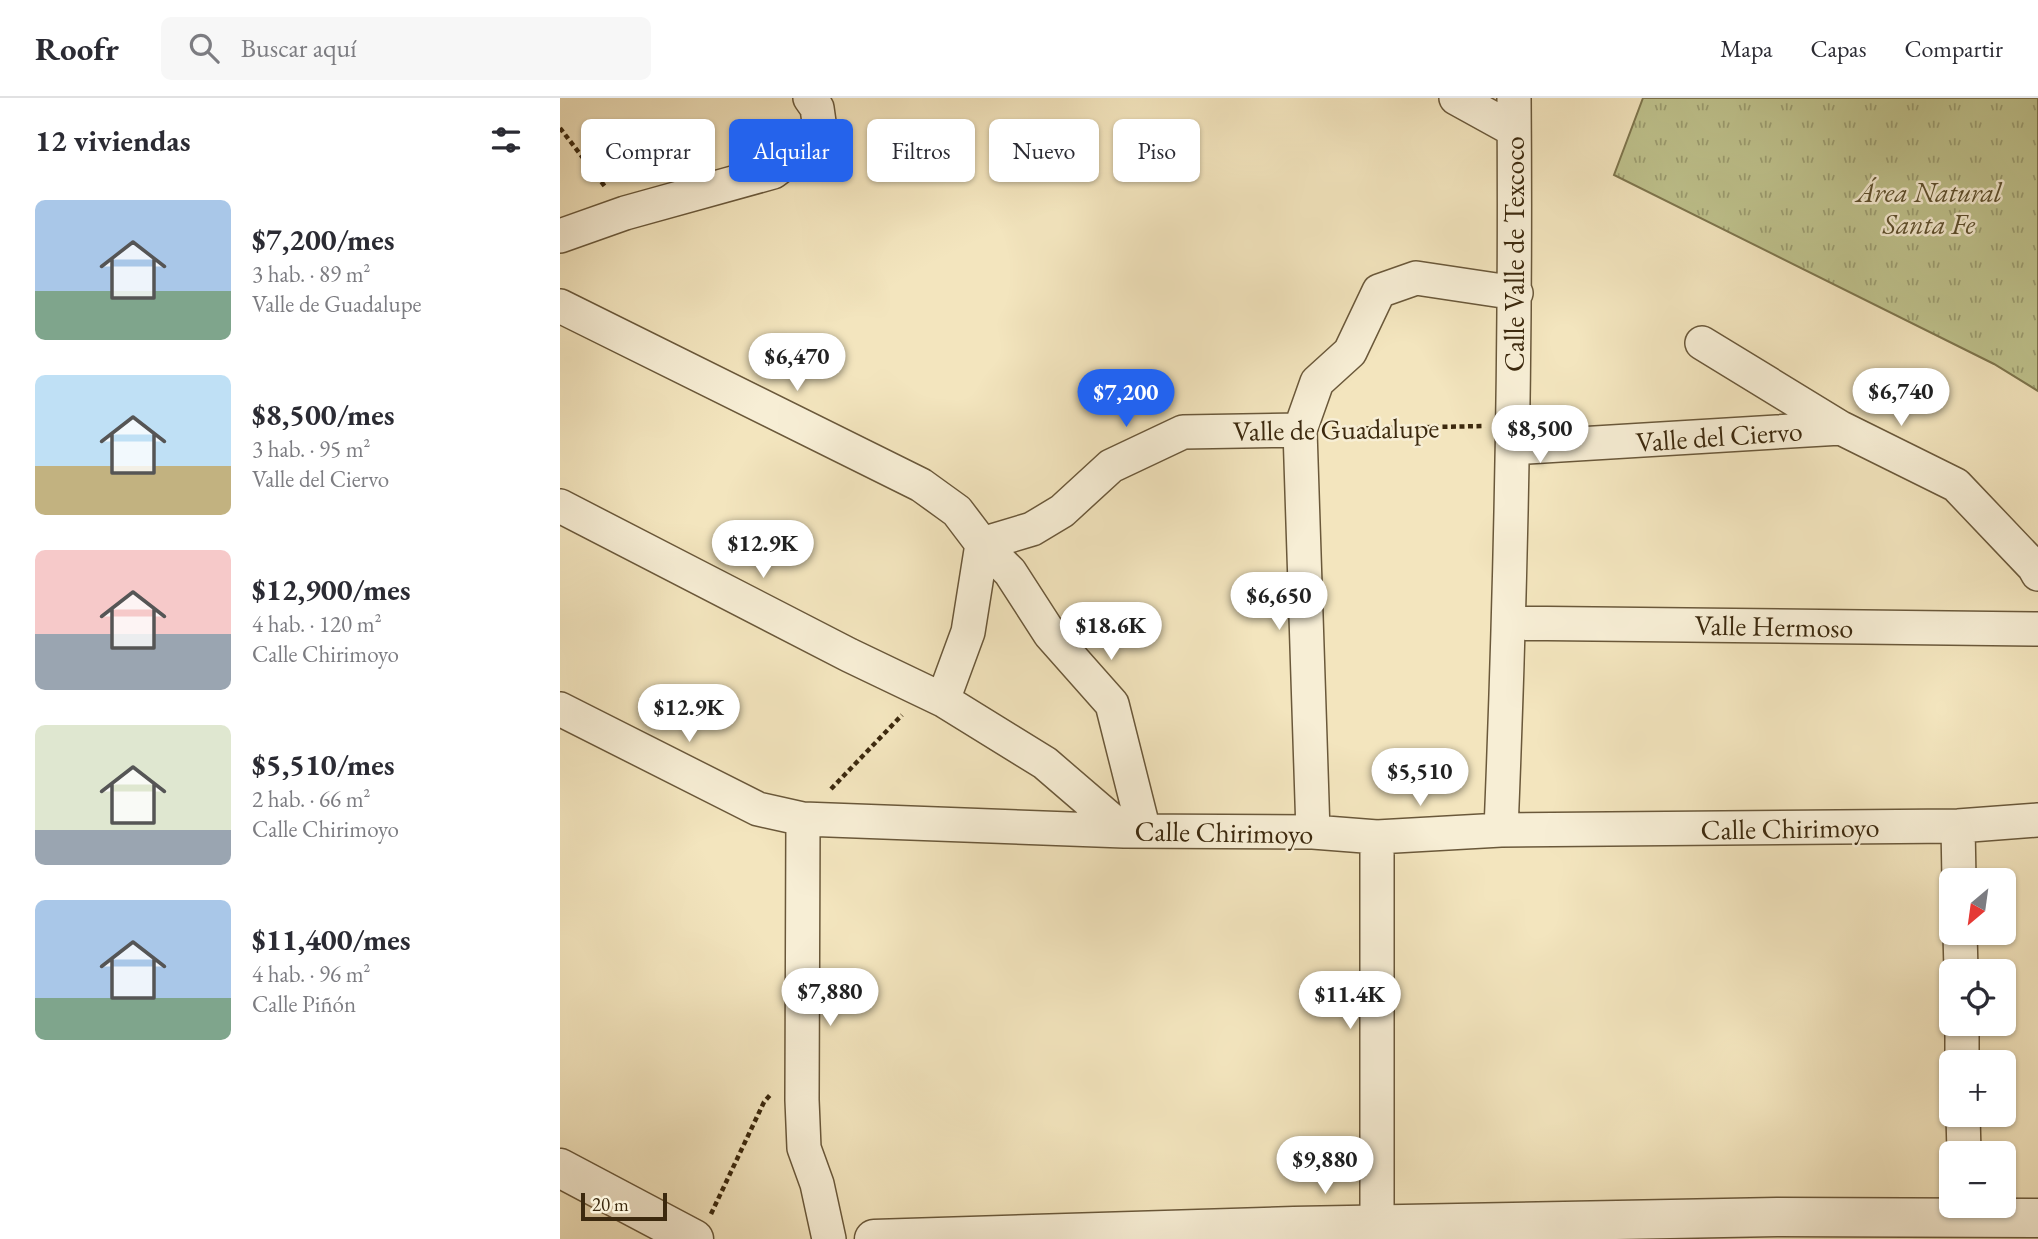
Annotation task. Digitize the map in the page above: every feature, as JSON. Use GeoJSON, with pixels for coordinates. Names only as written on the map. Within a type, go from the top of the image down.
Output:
{"type":"FeatureCollection","features":[{"type":"Feature","properties":{"kind":"street"},"geometry":{"type":"LineString","coordinates":[[560,236],[625,213],[773,172],[804,149],[820,129],[817,108],[810,98]]}},
{"type":"Feature","properties":{"kind":"street"},"geometry":{"type":"LineString","coordinates":[[1456,98],[1514,114]]}},
{"type":"Feature","properties":{"kind":"street","name":"Calle Valle de Texcoco"},"geometry":{"type":"LineString","coordinates":[[1501,830],[1510,623],[1516,293],[1514,114]]}},
{"type":"Feature","properties":{"kind":"street"},"geometry":{"type":"LineString","coordinates":[[1313,832],[1300,430],[1317,382],[1350,352],[1379,291],[1416,278],[1516,293]]}},
{"type":"Feature","properties":{"kind":"street"},"geometry":{"type":"LineString","coordinates":[[560,306],[921,485],[957,511],[982,544],[1010,572],[1050,634],[1112,704],[1134,831]]}},
{"type":"Feature","properties":{"kind":"street","name":"Valle del Ciervo"},"geometry":{"type":"LineString","coordinates":[[1702,343],[1841,428],[1956,485],[2034,566],[2038,575]]}},
{"type":"Feature","properties":{"kind":"street","name":"Valle del Ciervo"},"geometry":{"type":"LineString","coordinates":[[1513,437],[1841,428]]}},
{"type":"Feature","properties":{"kind":"street","name":"Valle de Guadalupe"},"geometry":{"type":"LineString","coordinates":[[982,544],[1032,529],[1062,511],[1111,466],[1182,432],[1300,430]]}},
{"type":"Feature","properties":{"kind":"street"},"geometry":{"type":"LineString","coordinates":[[560,506],[943,701],[1045,763],[1134,831]]}},
{"type":"Feature","properties":{"kind":"street"},"geometry":{"type":"LineString","coordinates":[[943,701],[968,632],[982,544]]}},
{"type":"Feature","properties":{"kind":"street","name":"Valle Hermoso"},"geometry":{"type":"LineString","coordinates":[[1510,623],[2038,629]]}},
{"type":"Feature","properties":{"kind":"street","name":"Calle Chirimoyo"},"geometry":{"type":"LineString","coordinates":[[560,709],[758,809],[803,818],[1134,831],[1313,832],[1377,837],[1501,830],[1958,826],[2038,820]]}},
{"type":"Feature","properties":{"kind":"street"},"geometry":{"type":"LineString","coordinates":[[803,818],[804,1148],[817,1184],[829,1239]]}},
{"type":"Feature","properties":{"kind":"street"},"geometry":{"type":"LineString","coordinates":[[1958,826],[1959,868]]}},
{"type":"Feature","properties":{"kind":"street"},"geometry":{"type":"LineString","coordinates":[[1377,837],[1377,1225]]}},
{"type":"Feature","properties":{"kind":"street"},"geometry":{"type":"LineString","coordinates":[[560,1168],[700,1233]]}},
{"type":"Feature","properties":{"kind":"street"},"geometry":{"type":"LineString","coordinates":[[874,1239],[1299,1232],[1377,1225],[1785,1228],[1939,1214]]}},
{"type":"Feature","properties":{"kind":"street"},"geometry":{"type":"LineString","coordinates":[[2016,1216],[2038,1218]]}},
{"type":"Feature","properties":{"kind":"path"},"geometry":{"type":"LineString","coordinates":[[560,128],[625,213]]}},
{"type":"Feature","properties":{"kind":"path","name":"Valle de Guadalupe"},"geometry":{"type":"LineString","coordinates":[[1300,430],[1513,437]]}},
{"type":"Feature","properties":{"kind":"path"},"geometry":{"type":"LineString","coordinates":[[803,818],[901,715],[943,701]]}},
{"type":"Feature","properties":{"kind":"path"},"geometry":{"type":"LineString","coordinates":[[700,1233],[764,1102],[772,1093]]}},
{"type":"Feature","properties":{"kind":"green space","name":"Área Natural Santa Fe"},"geometry":{"type":"Polygon","coordinates":[[[1643,98],[2038,98],[2038,391],[1994,364],[1614,175],[1643,98]]]}}]}
